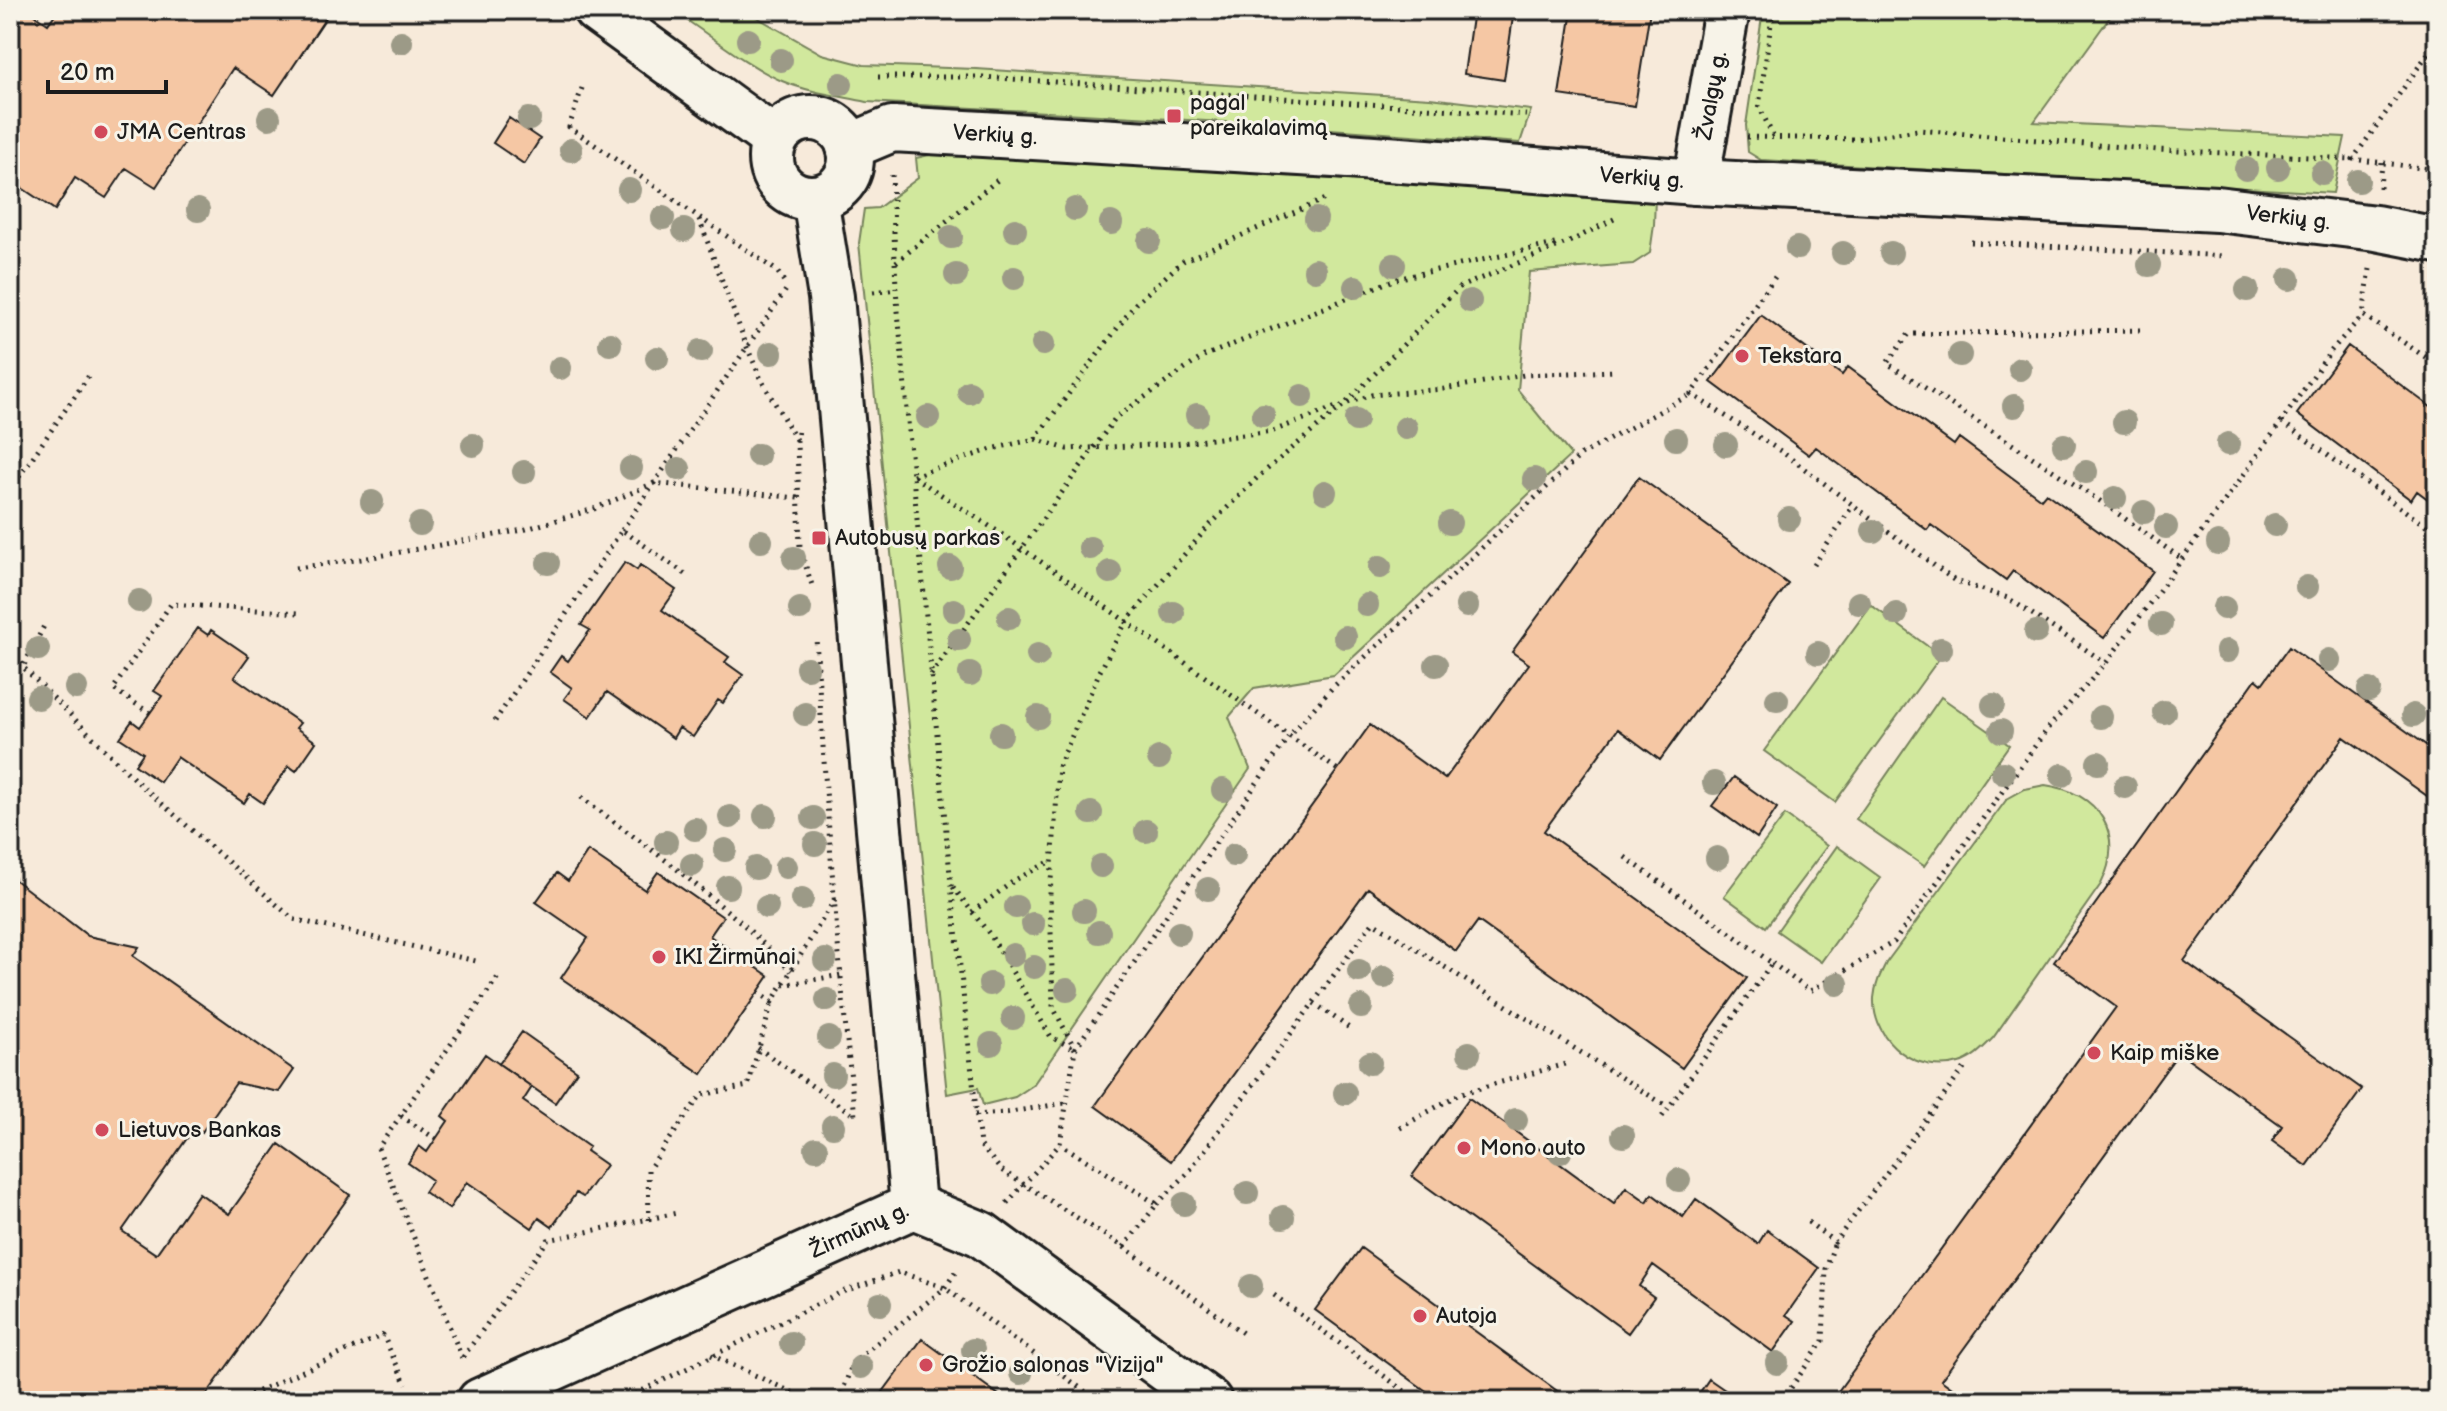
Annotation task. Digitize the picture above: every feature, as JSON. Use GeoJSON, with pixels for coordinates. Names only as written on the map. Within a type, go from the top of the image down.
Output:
{"type":"FeatureCollection","features":[{"type":"Feature","properties":{"kind":"main road"},"geometry":{"type":"LineString","coordinates":[[596,10],[775,140]]}},
{"type":"Feature","properties":{"kind":"main road","name":"Žvalgų g."},"geometry":{"type":"LineString","coordinates":[[1696,182],[1727,10]]}},
{"type":"Feature","properties":{"kind":"main road"},"geometry":{"type":"LineString","coordinates":[[807,118],[833,125],[849,147],[851,160],[848,174],[829,195],[801,197],[788,191],[778,181],[772,168],[771,154],[775,140],[783,129],[807,118]]}},
{"type":"Feature","properties":{"kind":"main road","name":"Verkių g."},"geometry":{"type":"LineString","coordinates":[[849,147],[892,129],[1334,155],[1696,182],[2217,209],[2376,228],[2437,240]]}},
{"type":"Feature","properties":{"kind":"main road"},"geometry":{"type":"LineString","coordinates":[[815,198],[831,297],[913,1206]]}},
{"type":"Feature","properties":{"kind":"main road","name":"Žirmūnų g."},"geometry":{"type":"LineString","coordinates":[[480,1401],[913,1206],[981,1234],[1209,1401]]}},
{"type":"Feature","properties":{"kind":"path"},"geometry":{"type":"LineString","coordinates":[[1773,10],[1759,106],[1774,138]]}},
{"type":"Feature","properties":{"kind":"path"},"geometry":{"type":"LineString","coordinates":[[2353,159],[2437,41]]}},
{"type":"Feature","properties":{"kind":"path"},"geometry":{"type":"LineString","coordinates":[[878,77],[983,77],[1526,115]]}},
{"type":"Feature","properties":{"kind":"path"},"geometry":{"type":"LineString","coordinates":[[582,88],[569,127],[777,271],[800,300],[896,289]]}},
{"type":"Feature","properties":{"kind":"path"},"geometry":{"type":"LineString","coordinates":[[1705,137],[1856,139],[1918,130],[2158,150],[2353,159],[2437,170]]}},
{"type":"Feature","properties":{"kind":"path"},"geometry":{"type":"LineString","coordinates":[[892,171],[896,289],[951,885],[980,1145],[1001,1170],[1124,1247],[1244,1334]]}},
{"type":"Feature","properties":{"kind":"path"},"geometry":{"type":"LineString","coordinates":[[984,177],[1015,178]]}},
{"type":"Feature","properties":{"kind":"path"},"geometry":{"type":"LineString","coordinates":[[895,262],[1000,178]]}},
{"type":"Feature","properties":{"kind":"path"},"geometry":{"type":"LineString","coordinates":[[1035,439],[1136,303],[1183,261],[1330,197],[1314,196]]}},
{"type":"Feature","properties":{"kind":"path"},"geometry":{"type":"LineString","coordinates":[[1075,1049],[1053,1007],[1050,894],[1059,766],[1099,673],[1126,622],[1208,527],[1258,477],[1345,404],[1460,287],[1571,241],[1624,214],[1608,213]]}},
{"type":"Feature","properties":{"kind":"path"},"geometry":{"type":"LineString","coordinates":[[699,219],[761,379],[797,441]]}},
{"type":"Feature","properties":{"kind":"path"},"geometry":{"type":"LineString","coordinates":[[1625,857],[1810,991],[1894,942],[2048,728],[2106,663],[2330,352],[2363,315],[2376,228]]}},
{"type":"Feature","properties":{"kind":"path"},"geometry":{"type":"LineString","coordinates":[[931,676],[1116,417],[1204,356],[1396,279],[1571,241]]}},
{"type":"Feature","properties":{"kind":"path"},"geometry":{"type":"LineString","coordinates":[[1971,242],[2229,256]]}},
{"type":"Feature","properties":{"kind":"path"},"geometry":{"type":"LineString","coordinates":[[2369,273],[2383,275]]}},
{"type":"Feature","properties":{"kind":"path"},"geometry":{"type":"LineString","coordinates":[[839,1401],[853,1362],[945,1288],[981,1234],[1060,1144],[1075,1049],[1289,736],[1332,688],[1581,455],[1691,394],[1775,277]]}},
{"type":"Feature","properties":{"kind":"path"},"geometry":{"type":"LineString","coordinates":[[495,721],[788,287]]}},
{"type":"Feature","properties":{"kind":"path"},"geometry":{"type":"LineString","coordinates":[[2363,315],[2437,365]]}},
{"type":"Feature","properties":{"kind":"path"},"geometry":{"type":"LineString","coordinates":[[2140,330],[1909,334],[1887,363],[2100,501],[2182,559]]}},
{"type":"Feature","properties":{"kind":"path"},"geometry":{"type":"LineString","coordinates":[[913,476],[992,449],[1035,439],[1067,449],[1174,444],[1273,431],[1371,395],[1444,389],[1524,375],[1614,371]]}},
{"type":"Feature","properties":{"kind":"path"},"geometry":{"type":"LineString","coordinates":[[10,490],[90,374]]}},
{"type":"Feature","properties":{"kind":"path"},"geometry":{"type":"LineString","coordinates":[[1691,394],[1744,426],[1955,581],[2008,598],[2106,663]]}},
{"type":"Feature","properties":{"kind":"path"},"geometry":{"type":"LineString","coordinates":[[2282,422],[2437,534]]}},
{"type":"Feature","properties":{"kind":"path"},"geometry":{"type":"LineString","coordinates":[[799,428],[800,549],[813,588]]}},
{"type":"Feature","properties":{"kind":"path"},"geometry":{"type":"LineString","coordinates":[[913,476],[1338,770]]}},
{"type":"Feature","properties":{"kind":"path"},"geometry":{"type":"LineString","coordinates":[[296,568],[523,530],[594,509],[654,483],[799,498]]}},
{"type":"Feature","properties":{"kind":"path"},"geometry":{"type":"LineString","coordinates":[[1814,565],[1853,505]]}},
{"type":"Feature","properties":{"kind":"path"},"geometry":{"type":"LineString","coordinates":[[622,530],[687,575]]}},
{"type":"Feature","properties":{"kind":"path"},"geometry":{"type":"LineString","coordinates":[[150,713],[113,689],[171,604],[299,613]]}},
{"type":"Feature","properties":{"kind":"path"},"geometry":{"type":"LineString","coordinates":[[23,667],[46,622]]}},
{"type":"Feature","properties":{"kind":"path"},"geometry":{"type":"LineString","coordinates":[[758,1048],[855,1116],[825,786],[816,634]]}},
{"type":"Feature","properties":{"kind":"path"},"geometry":{"type":"LineString","coordinates":[[10,650],[23,667],[135,780],[293,919],[476,961]]}},
{"type":"Feature","properties":{"kind":"path"},"geometry":{"type":"LineString","coordinates":[[10,666],[23,667]]}},
{"type":"Feature","properties":{"kind":"path"},"geometry":{"type":"LineString","coordinates":[[581,797],[672,865],[743,924],[791,971]]}},
{"type":"Feature","properties":{"kind":"path"},"geometry":{"type":"LineString","coordinates":[[972,912],[1015,880],[1052,860]]}},
{"type":"Feature","properties":{"kind":"path"},"geometry":{"type":"LineString","coordinates":[[951,885],[991,936],[1051,1037],[1075,1049]]}},
{"type":"Feature","properties":{"kind":"path"},"geometry":{"type":"LineString","coordinates":[[649,1220],[648,1170],[701,1095],[748,1086],[772,1002],[835,898]]}},
{"type":"Feature","properties":{"kind":"path"},"geometry":{"type":"LineString","coordinates":[[1124,1247],[1157,1204],[1188,1173],[1373,922],[1668,1107]]}},
{"type":"Feature","properties":{"kind":"path"},"geometry":{"type":"LineString","coordinates":[[1659,1121],[1772,963]]}},
{"type":"Feature","properties":{"kind":"path"},"geometry":{"type":"LineString","coordinates":[[783,985],[841,975]]}},
{"type":"Feature","properties":{"kind":"path"},"geometry":{"type":"LineString","coordinates":[[498,977],[378,1148],[462,1358],[548,1240],[677,1213]]}},
{"type":"Feature","properties":{"kind":"path"},"geometry":{"type":"LineString","coordinates":[[758,992],[772,1002]]}},
{"type":"Feature","properties":{"kind":"path"},"geometry":{"type":"LineString","coordinates":[[1314,1003],[1352,1030]]}},
{"type":"Feature","properties":{"kind":"path"},"geometry":{"type":"LineString","coordinates":[[1400,1128],[1459,1094],[1565,1064]]}},
{"type":"Feature","properties":{"kind":"path"},"geometry":{"type":"LineString","coordinates":[[1782,1401],[1823,1341],[1826,1269],[1835,1242],[1966,1066]]}},
{"type":"Feature","properties":{"kind":"path"},"geometry":{"type":"LineString","coordinates":[[975,1115],[1066,1103]]}},
{"type":"Feature","properties":{"kind":"path"},"geometry":{"type":"LineString","coordinates":[[401,1116],[436,1139]]}},
{"type":"Feature","properties":{"kind":"path"},"geometry":{"type":"LineString","coordinates":[[1060,1144],[1157,1204]]}},
{"type":"Feature","properties":{"kind":"path"},"geometry":{"type":"LineString","coordinates":[[1808,1222],[1835,1242]]}},
{"type":"Feature","properties":{"kind":"path"},"geometry":{"type":"LineString","coordinates":[[621,1401],[842,1292],[899,1272],[945,1288],[1098,1401]]}},
{"type":"Feature","properties":{"kind":"path"},"geometry":{"type":"LineString","coordinates":[[1274,1295],[1418,1401]]}},
{"type":"Feature","properties":{"kind":"path"},"geometry":{"type":"LineString","coordinates":[[236,1401],[383,1335],[406,1385]]}},
{"type":"Feature","properties":{"kind":"path"},"geometry":{"type":"LineString","coordinates":[[711,1355],[811,1401]]}},
{"type":"Feature","properties":{"kind":"green space"},"geometry":{"type":"Polygon","coordinates":[[[677,10],[744,10],[822,54],[864,65],[976,69],[1430,98],[1531,110],[1520,143],[1276,125],[867,102],[782,81],[730,51],[682,17],[677,10]]]}},
{"type":"Feature","properties":{"kind":"green space"},"geometry":{"type":"Polygon","coordinates":[[[1763,10],[2115,10],[2034,122],[2345,137],[2333,193],[1761,160],[1748,152],[1746,125],[1763,10]]]}},
{"type":"Feature","properties":{"kind":"green space"},"geometry":{"type":"Polygon","coordinates":[[[938,153],[1655,197],[1650,253],[1633,264],[1529,272],[1518,390],[1571,455],[1334,675],[1254,688],[1229,717],[1250,769],[1033,1085],[1015,1097],[983,1105],[978,1088],[947,1094],[859,243],[864,209],[878,208],[918,178],[916,158],[938,153]]]}},
{"type":"Feature","properties":{"kind":"green space"},"geometry":{"type":"Polygon","coordinates":[[[1871,605],[1941,656],[1835,802],[1764,751],[1871,605]]]}},
{"type":"Feature","properties":{"kind":"green space"},"geometry":{"type":"Polygon","coordinates":[[[1941,697],[2009,745],[1924,866],[1856,819],[1941,697]]]}},
{"type":"Feature","properties":{"kind":"green space"},"geometry":{"type":"Polygon","coordinates":[[[2045,785],[2080,796],[2103,818],[2109,833],[2110,848],[2108,866],[2101,884],[1993,1038],[1982,1049],[1959,1063],[1928,1064],[1914,1060],[1889,1042],[1875,1014],[1877,984],[1886,963],[2007,799],[2025,789],[2045,785]]]}},
{"type":"Feature","properties":{"kind":"green space"},"geometry":{"type":"Polygon","coordinates":[[[1785,815],[1827,846],[1766,927],[1724,896],[1785,815]]]}},
{"type":"Feature","properties":{"kind":"green space"},"geometry":{"type":"Polygon","coordinates":[[[1837,846],[1881,878],[1821,962],[1777,931],[1837,846]]]}},
{"type":"Feature","properties":{"kind":"building","name":"JMA Centras"},"geometry":{"type":"Polygon","coordinates":[[[10,10],[28,10],[48,24],[58,10],[331,10],[274,95],[233,68],[156,187],[126,168],[106,198],[75,178],[55,210],[10,180],[10,10]]]}},
{"type":"Feature","properties":{"kind":"building"},"geometry":{"type":"Polygon","coordinates":[[[1473,10],[1514,10],[1504,80],[1464,74],[1473,10]]]}},
{"type":"Feature","properties":{"kind":"building"},"geometry":{"type":"Polygon","coordinates":[[[1572,10],[1650,10],[1635,106],[1559,95],[1572,10]]]}},
{"type":"Feature","properties":{"kind":"building"},"geometry":{"type":"Polygon","coordinates":[[[509,118],[540,139],[524,164],[493,143],[509,118]]]}},
{"type":"Feature","properties":{"kind":"building"},"geometry":{"type":"Polygon","coordinates":[[[1761,315],[1842,375],[1848,367],[1954,445],[1959,438],[2041,499],[2046,493],[2153,571],[2104,638],[2013,571],[2006,580],[1931,525],[1927,530],[1816,447],[1809,455],[1711,382],[1761,315]]]}},
{"type":"Feature","properties":{"kind":"building"},"geometry":{"type":"Polygon","coordinates":[[[2348,346],[2432,408],[2437,402],[2437,506],[2417,491],[2411,500],[2297,414],[2348,346]]]}},
{"type":"Feature","properties":{"kind":"building"},"geometry":{"type":"Polygon","coordinates":[[[1639,477],[1788,584],[1660,760],[1618,729],[1544,831],[1747,978],[1682,1068],[1478,921],[1456,951],[1368,888],[1171,1161],[1095,1106],[1370,725],[1445,779],[1529,664],[1512,652],[1639,477]]]}},
{"type":"Feature","properties":{"kind":"building"},"geometry":{"type":"Polygon","coordinates":[[[625,562],[637,570],[640,565],[676,590],[662,610],[729,657],[725,662],[743,675],[723,703],[718,700],[693,737],[679,728],[673,738],[607,692],[590,717],[564,699],[572,688],[550,672],[561,656],[568,661],[590,630],[581,625],[625,562]]]}},
{"type":"Feature","properties":{"kind":"building"},"geometry":{"type":"Polygon","coordinates":[[[198,628],[208,635],[211,630],[249,656],[234,677],[300,723],[296,728],[316,742],[296,771],[289,766],[263,803],[250,794],[244,803],[177,757],[160,782],[135,765],[143,753],[120,738],[132,721],[140,727],[162,696],[154,691],[198,628]]]}},
{"type":"Feature","properties":{"kind":"building"},"geometry":{"type":"Polygon","coordinates":[[[2289,647],[2437,753],[2437,803],[2344,737],[2184,961],[2362,1089],[2307,1166],[2272,1141],[2282,1126],[2179,1052],[1941,1380],[1970,1401],[1831,1401],[2116,1007],[2054,962],[2256,679],[2262,684],[2289,647]]]}},
{"type":"Feature","properties":{"kind":"building"},"geometry":{"type":"Polygon","coordinates":[[[1734,777],[1777,808],[1757,838],[1712,806],[1734,777]]]}},
{"type":"Feature","properties":{"kind":"building","name":"IKI Žirmūnai"},"geometry":{"type":"Polygon","coordinates":[[[588,851],[645,890],[658,872],[723,917],[710,936],[769,976],[702,1074],[561,978],[588,938],[536,902],[557,873],[568,881],[588,851]]]}},
{"type":"Feature","properties":{"kind":"building","name":"Lietuvos Bankas"},"geometry":{"type":"Polygon","coordinates":[[[10,861],[15,880],[88,936],[139,947],[133,956],[294,1070],[279,1092],[236,1083],[202,1132],[195,1127],[122,1231],[156,1254],[199,1193],[229,1214],[279,1144],[350,1195],[202,1401],[10,1401],[10,861]]]}},
{"type":"Feature","properties":{"kind":"building"},"geometry":{"type":"Polygon","coordinates":[[[522,1032],[577,1071],[555,1103],[499,1064],[522,1032]]]}},
{"type":"Feature","properties":{"kind":"building"},"geometry":{"type":"Polygon","coordinates":[[[485,1054],[532,1087],[523,1101],[589,1147],[586,1151],[606,1165],[583,1197],[576,1193],[552,1227],[539,1218],[532,1228],[467,1182],[449,1209],[424,1192],[432,1180],[408,1163],[419,1146],[427,1152],[448,1121],[442,1116],[485,1054]]]}},
{"type":"Feature","properties":{"kind":"building"},"geometry":{"type":"Polygon","coordinates":[[[1469,1098],[1614,1203],[1626,1187],[1647,1202],[1652,1194],[1683,1217],[1696,1199],[1758,1244],[1767,1230],[1819,1268],[1786,1315],[1795,1321],[1773,1352],[1653,1265],[1639,1286],[1654,1297],[1628,1333],[1412,1176],[1469,1098]]]}},
{"type":"Feature","properties":{"kind":"building"},"geometry":{"type":"Polygon","coordinates":[[[1361,1248],[1571,1401],[1440,1401],[1315,1310],[1361,1248]]]}},
{"type":"Feature","properties":{"kind":"building"},"geometry":{"type":"Polygon","coordinates":[[[922,1339],[1007,1401],[887,1401],[880,1396],[922,1339]]]}},
{"type":"Feature","properties":{"kind":"building"},"geometry":{"type":"Polygon","coordinates":[[[1709,1379],[1738,1399],[1737,1401],[1694,1401],[1709,1379]]]}},
{"type":"Feature","properties":{"kind":"place","name":"pagal pareikalavimą"},"geometry":{"type":"Point","coordinates":[1174,116]}},
{"type":"Feature","properties":{"kind":"place","name":"JMA Centras"},"geometry":{"type":"Point","coordinates":[101,132]}},
{"type":"Feature","properties":{"kind":"place","name":"Tekstara"},"geometry":{"type":"Point","coordinates":[1742,356]}},
{"type":"Feature","properties":{"kind":"place","name":"Autobusų parkas"},"geometry":{"type":"Point","coordinates":[819,538]}},
{"type":"Feature","properties":{"kind":"place","name":"IKI Žirmūnai"},"geometry":{"type":"Point","coordinates":[659,957]}},
{"type":"Feature","properties":{"kind":"place","name":"Kaip miške"},"geometry":{"type":"Point","coordinates":[2094,1053]}},
{"type":"Feature","properties":{"kind":"place","name":"Lietuvos Bankas"},"geometry":{"type":"Point","coordinates":[102,1130]}},
{"type":"Feature","properties":{"kind":"place","name":"Mono auto"},"geometry":{"type":"Point","coordinates":[1464,1148]}},
{"type":"Feature","properties":{"kind":"place","name":"Autoja"},"geometry":{"type":"Point","coordinates":[1420,1316]}},
{"type":"Feature","properties":{"kind":"place","name":"Grožio salonas \"Vizija\""},"geometry":{"type":"Point","coordinates":[926,1365]}}]}
